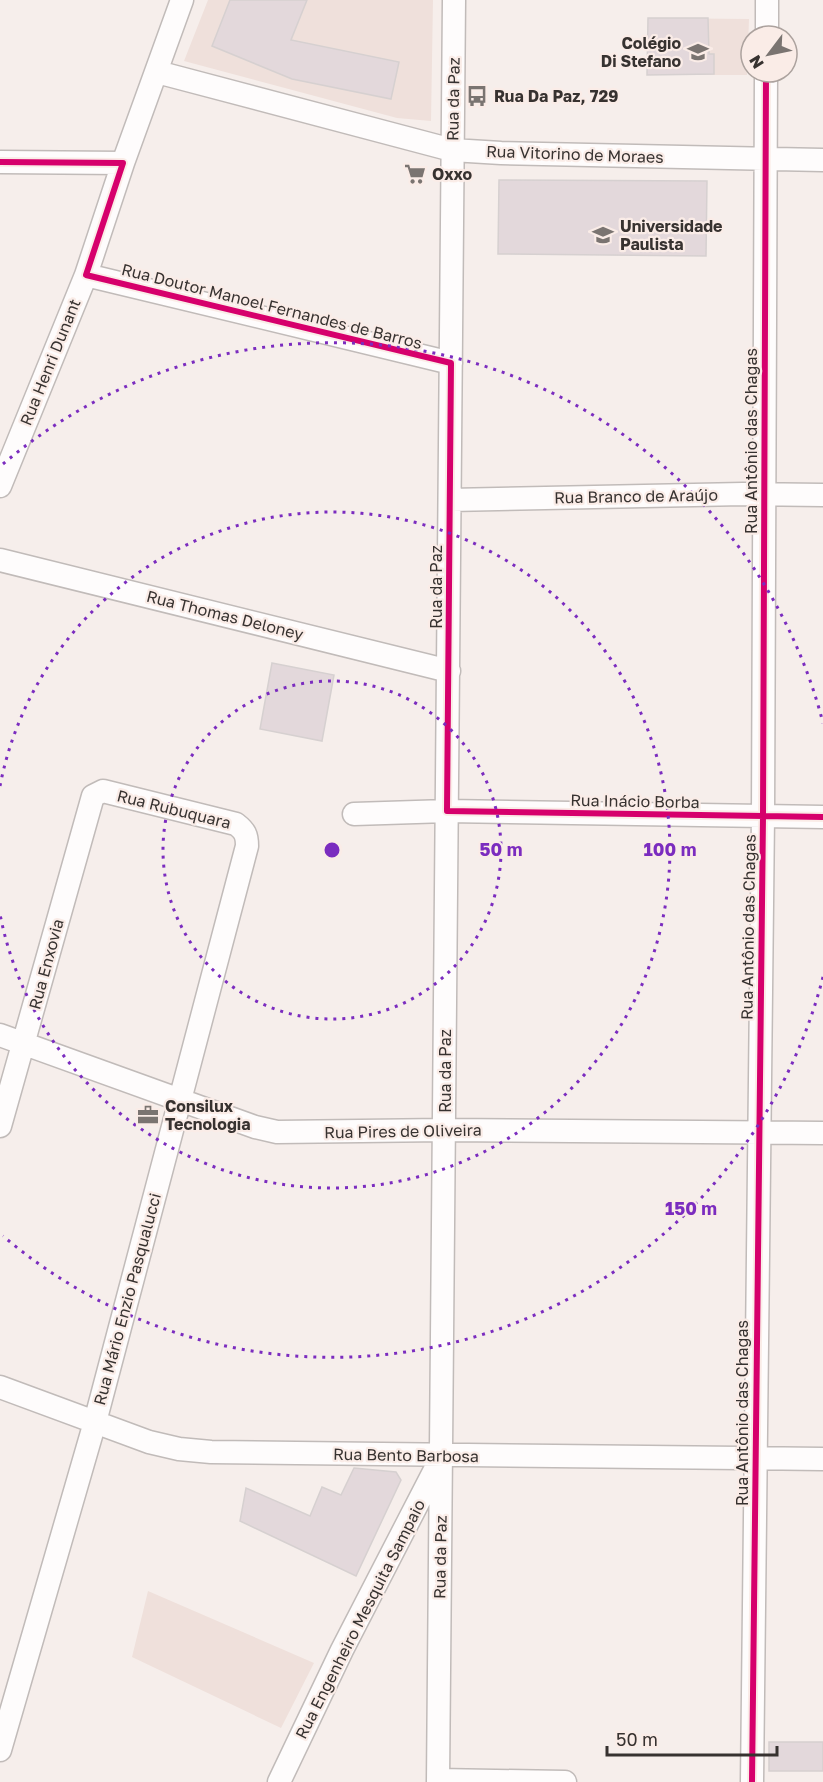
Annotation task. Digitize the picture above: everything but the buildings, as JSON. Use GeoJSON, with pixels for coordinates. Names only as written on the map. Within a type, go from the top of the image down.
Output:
{"type":"FeatureCollection","features":[{"type":"Feature","properties":{"kind":"street","name":"Rua Henri Dunant"},"geometry":{"type":"LineString","coordinates":[[0,486],[86,275],[123,163],[182,0]]}},
{"type":"Feature","properties":{"kind":"street","name":"Rua da Paz"},"geometry":{"type":"LineString","coordinates":[[438,1781],[454,0]]}},
{"type":"Feature","properties":{"kind":"street"},"geometry":{"type":"LineString","coordinates":[[767,24],[768,0]]}},
{"type":"Feature","properties":{"kind":"street","name":"Rua Vitorino de Moraes"},"geometry":{"type":"LineString","coordinates":[[157,72],[452,150],[823,160]]}},
{"type":"Feature","properties":{"kind":"street","name":"Rua Antônio das Chagas"},"geometry":{"type":"LineString","coordinates":[[752,1782],[763,816],[766,84]]}},
{"type":"Feature","properties":{"kind":"street"},"geometry":{"type":"LineString","coordinates":[[0,162],[123,163]]}},
{"type":"Feature","properties":{"kind":"street","name":"Rua Doutor Manoel Fernandes de Barros"},"geometry":{"type":"LineString","coordinates":[[86,275],[451,363]]}},
{"type":"Feature","properties":{"kind":"street","name":"Rua Branco de Araújo"},"geometry":{"type":"LineString","coordinates":[[450,500],[823,495]]}},
{"type":"Feature","properties":{"kind":"street","name":"Rua Thomas Deloney"},"geometry":{"type":"LineString","coordinates":[[0,560],[449,671]]}},
{"type":"Feature","properties":{"kind":"street","name":"Rua Rubuquara"},"geometry":{"type":"LineString","coordinates":[[91,802],[93,796],[103,791],[236,824],[248,836],[248,846]]}},
{"type":"Feature","properties":{"kind":"street","name":"Rua Enxovia"},"geometry":{"type":"LineString","coordinates":[[0,1126],[91,802]]}},
{"type":"Feature","properties":{"kind":"street","name":"Rua Inácio Borba"},"geometry":{"type":"LineString","coordinates":[[354,814],[447,811],[823,817]]}},
{"type":"Feature","properties":{"kind":"street","name":"Rua Mário Enzio Pasqualucci"},"geometry":{"type":"LineString","coordinates":[[0,1750],[4,1722],[95,1422],[248,846]]}},
{"type":"Feature","properties":{"kind":"street","name":"Rua Pires de Oliveira"},"geometry":{"type":"LineString","coordinates":[[0,1035],[255,1127],[277,1132],[444,1130],[823,1134]]}},
{"type":"Feature","properties":{"kind":"street","name":"Rua Bento Barbosa"},"geometry":{"type":"LineString","coordinates":[[0,1387],[149,1442],[179,1449],[211,1452],[823,1459]]}},
{"type":"Feature","properties":{"kind":"street","name":"Rua Engenheiro Mesquita Sampaio"},"geometry":{"type":"LineString","coordinates":[[279,1782],[342,1650],[442,1456]]}},
{"type":"Feature","properties":{"kind":"street"},"geometry":{"type":"LineString","coordinates":[[438,1781],[565,1782]]}},
{"type":"Feature","properties":{"kind":"shaded area"},"geometry":{"type":"Polygon","coordinates":[[[208,0],[433,0],[431,121],[397,118],[184,61],[208,0]]]}},
{"type":"Feature","properties":{"kind":"shaded area","name":"Colégio Di Stefano"},"geometry":{"type":"Polygon","coordinates":[[[648,18],[749,19],[749,24],[739,24],[739,75],[647,75],[648,18]]]}},
{"type":"Feature","properties":{"kind":"shaded area"},"geometry":{"type":"Polygon","coordinates":[[[148,1591],[314,1663],[281,1728],[132,1657],[148,1591]]]}},
{"type":"Feature","properties":{"kind":"cycle path"},"geometry":{"type":"LineString","coordinates":[[752,1782],[763,816],[766,84]]}},
{"type":"Feature","properties":{"kind":"cycle path"},"geometry":{"type":"LineString","coordinates":[[0,162],[123,163],[86,275],[451,363],[447,811],[823,817]]}},
{"type":"Feature","properties":{"kind":"place","name":"Colégio Di Stefano"},"geometry":{"type":"Point","coordinates":[698,52]}},
{"type":"Feature","properties":{"kind":"place","name":"Rua Da Paz, 729"},"geometry":{"type":"Point","coordinates":[477,96]}},
{"type":"Feature","properties":{"kind":"place","name":"Oxxo"},"geometry":{"type":"Point","coordinates":[415,174]}},
{"type":"Feature","properties":{"kind":"place","name":"Universidade Paulista"},"geometry":{"type":"Point","coordinates":[603,235]}},
{"type":"Feature","properties":{"kind":"place","name":"Consilux Tecnologia"},"geometry":{"type":"Point","coordinates":[148,1115]}}]}
